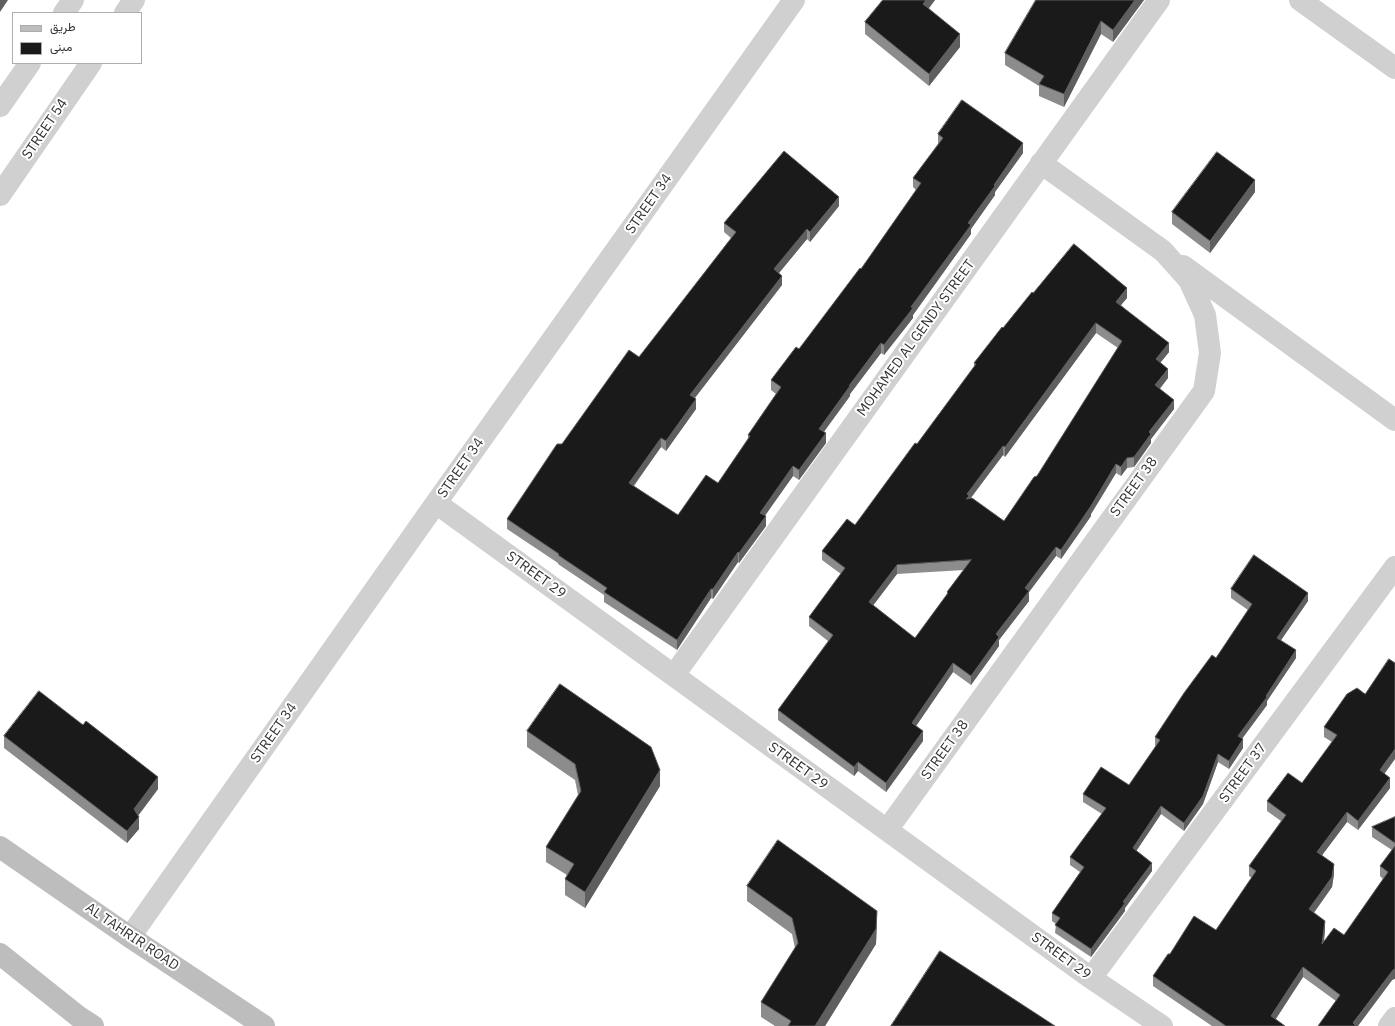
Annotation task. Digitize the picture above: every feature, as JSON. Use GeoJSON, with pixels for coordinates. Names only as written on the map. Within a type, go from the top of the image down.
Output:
{"type":"FeatureCollection","features":[{"type":"Feature","properties":{"kind":"street"},"geometry":{"type":"LineString","coordinates":[[65,12],[73,0]]}},
{"type":"Feature","properties":{"kind":"street"},"geometry":{"type":"LineString","coordinates":[[126,12],[134,0]]}},
{"type":"Feature","properties":{"kind":"street","name":"STREET 34"},"geometry":{"type":"LineString","coordinates":[[130,937],[436,503],[794,0]]}},
{"type":"Feature","properties":{"kind":"street","name":"MOHAMED AL GENDY STREET"},"geometry":{"type":"LineString","coordinates":[[674,675],[1159,0]]}},
{"type":"Feature","properties":{"kind":"street"},"geometry":{"type":"LineString","coordinates":[[1300,0],[1395,68]]}},
{"type":"Feature","properties":{"kind":"street"},"geometry":{"type":"LineString","coordinates":[[0,106],[29,64]]}},
{"type":"Feature","properties":{"kind":"street","name":"STREET 54"},"geometry":{"type":"LineString","coordinates":[[0,195],[89,64]]}},
{"type":"Feature","properties":{"kind":"street","name":"STREET 38"},"geometry":{"type":"LineString","coordinates":[[887,830],[1204,391],[1210,353],[1205,315],[1189,280],[1163,251],[1041,163]]}},
{"type":"Feature","properties":{"kind":"street"},"geometry":{"type":"LineString","coordinates":[[1163,251],[1395,420]]}},
{"type":"Feature","properties":{"kind":"street","name":"STREET 29"},"geometry":{"type":"LineString","coordinates":[[436,503],[1091,978],[1162,1026]]}},
{"type":"Feature","properties":{"kind":"street","name":"STREET 37"},"geometry":{"type":"LineString","coordinates":[[1091,978],[1395,567]]}},
{"type":"Feature","properties":{"kind":"street","name":"AL TAHRIR ROAD"},"geometry":{"type":"LineString","coordinates":[[0,847],[130,937],[264,1026]]}},
{"type":"Feature","properties":{"kind":"street"},"geometry":{"type":"LineString","coordinates":[[0,954],[81,1023]]}},
{"type":"Feature","properties":{"kind":"street"},"geometry":{"type":"LineString","coordinates":[[1389,1026],[1395,1018]]}},
{"type":"Feature","properties":{"kind":"building"},"geometry":{"type":"Polygon","coordinates":[[[883,0],[926,0],[923,4],[960,34],[929,74],[865,22],[883,0]]]}},
{"type":"Feature","properties":{"kind":"building"},"geometry":{"type":"Polygon","coordinates":[[[1036,0],[1135,0],[1113,30],[1101,21],[1064,94],[1039,84],[1044,76],[1005,53],[1036,0]]]}},
{"type":"Feature","properties":{"kind":"building"},"geometry":{"type":"Polygon","coordinates":[[[962,100],[1023,143],[994,185],[995,186],[968,223],[971,225],[911,307],[913,308],[884,345],[881,343],[819,429],[826,433],[799,470],[793,466],[760,513],[766,516],[739,553],[738,552],[713,589],[711,589],[677,640],[604,592],[607,588],[507,519],[557,444],[562,444],[629,350],[639,357],[736,232],[724,223],[784,151],[839,197],[810,232],[807,229],[774,269],[782,276],[690,395],[696,399],[666,441],[661,438],[629,483],[678,515],[706,475],[718,483],[750,436],[748,435],[781,387],[771,380],[796,347],[799,349],[860,268],[861,269],[921,183],[913,178],[943,138],[938,134],[962,100]]]}},
{"type":"Feature","properties":{"kind":"building"},"geometry":{"type":"Polygon","coordinates":[[[1217,152],[1255,180],[1210,241],[1172,212],[1217,152]]]}},
{"type":"Feature","properties":{"kind":"building"},"geometry":{"type":"Polygon","coordinates":[[[1074,244],[1127,288],[1116,302],[1169,343],[1156,359],[1168,369],[1155,385],[1174,400],[1149,432],[1151,434],[1134,457],[1127,458],[1121,467],[1116,464],[1091,506],[1061,550],[1056,547],[1025,588],[1029,591],[996,634],[999,637],[971,676],[953,663],[912,723],[923,731],[886,783],[858,762],[854,767],[778,710],[833,635],[809,617],[845,568],[822,551],[847,519],[855,525],[915,443],[917,444],[976,364],[974,363],[1002,327],[1003,328],[1032,292],[1033,293],[1074,244]],[[1096,323],[1005,447],[1003,446],[967,494],[969,496],[966,499],[972,498],[1004,521],[1034,477],[1037,476],[1122,341],[1096,323]],[[971,560],[897,565],[869,602],[915,638],[971,560]]]}},
{"type":"Feature","properties":{"kind":"building"},"geometry":{"type":"Polygon","coordinates":[[[1254,555],[1308,593],[1277,638],[1296,650],[1266,696],[1267,697],[1238,736],[1243,739],[1229,761],[1218,754],[1203,796],[1184,823],[1161,806],[1133,848],[1152,863],[1091,949],[1055,925],[1060,918],[1052,913],[1084,867],[1070,857],[1106,808],[1083,794],[1101,767],[1129,785],[1160,740],[1155,737],[1184,693],[1212,655],[1216,658],[1252,604],[1231,589],[1254,555]]]}},
{"type":"Feature","properties":{"kind":"building"},"geometry":{"type":"Polygon","coordinates":[[[1389,659],[1395,663],[1395,749],[1380,770],[1390,778],[1358,821],[1347,812],[1317,852],[1334,864],[1332,877],[1309,909],[1325,921],[1322,944],[1334,928],[1344,935],[1388,872],[1380,866],[1395,846],[1395,969],[1353,1023],[1356,1026],[1318,1026],[1340,995],[1303,967],[1271,1016],[1285,1026],[1226,1026],[1153,976],[1168,954],[1170,954],[1194,916],[1216,930],[1256,871],[1249,866],[1286,815],[1267,801],[1288,773],[1302,783],[1337,735],[1324,727],[1347,694],[1357,688],[1365,694],[1389,659]]]}},
{"type":"Feature","properties":{"kind":"building"},"geometry":{"type":"Polygon","coordinates":[[[560,684],[651,747],[660,770],[585,892],[565,879],[574,864],[546,847],[581,791],[575,764],[527,731],[560,684]]]}},
{"type":"Feature","properties":{"kind":"building"},"geometry":{"type":"Polygon","coordinates":[[[39,691],[83,725],[86,721],[158,777],[134,809],[139,817],[127,831],[4,736],[39,691]]]}},
{"type":"Feature","properties":{"kind":"building"},"geometry":{"type":"Polygon","coordinates":[[[1395,817],[1395,843],[1372,827],[1395,817]]]}},
{"type":"Feature","properties":{"kind":"building"},"geometry":{"type":"Polygon","coordinates":[[[778,840],[877,911],[876,929],[815,1026],[788,1026],[791,1021],[761,1002],[798,943],[792,918],[747,886],[778,840]]]}},
{"type":"Feature","properties":{"kind":"building"},"geometry":{"type":"Polygon","coordinates":[[[940,951],[1055,1026],[891,1026],[940,951]]]}}]}
